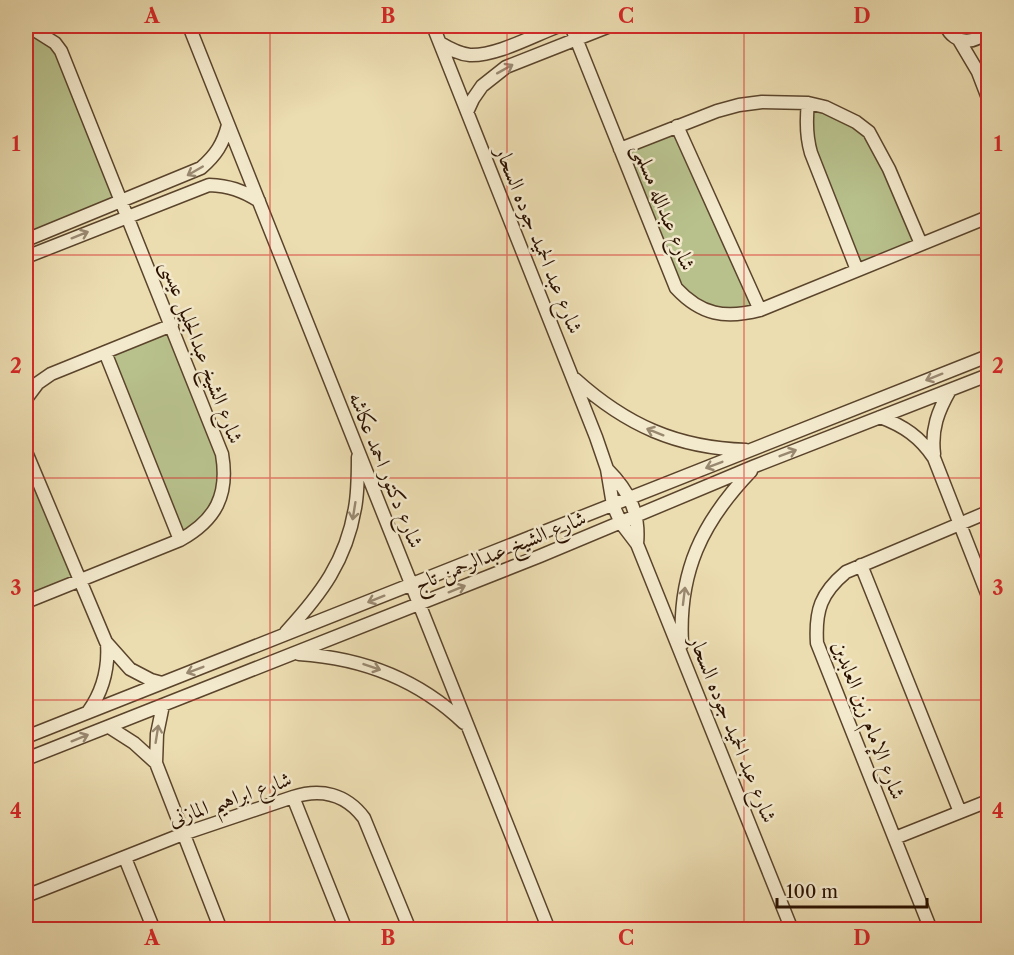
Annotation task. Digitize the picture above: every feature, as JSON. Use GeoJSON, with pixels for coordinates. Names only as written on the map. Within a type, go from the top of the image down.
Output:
{"type":"FeatureCollection","features":[{"type":"Feature","properties":{"kind":"street","name":"شارع الشيخ عبدالجليل عيسى"},"geometry":{"type":"LineString","coordinates":[[26,602],[195,532],[208,520],[221,497],[225,471],[222,454],[172,325],[61,51],[55,44],[28,26]]}},
{"type":"Feature","properties":{"kind":"street","name":"شارع دكتور احمد عكاشه"},"geometry":{"type":"LineString","coordinates":[[189,26],[549,930]]}},
{"type":"Feature","properties":{"kind":"street","name":"شارع عبد الحميد جوده السحار"},"geometry":{"type":"LineString","coordinates":[[433,26],[573,377],[607,469],[613,505],[621,523],[637,544],[792,930]]}},
{"type":"Feature","properties":{"kind":"street"},"geometry":{"type":"LineString","coordinates":[[440,43],[461,53],[484,54],[559,26]]}},
{"type":"Feature","properties":{"kind":"street","name":"شارع عبدالله مسلمى"},"geometry":{"type":"LineString","coordinates":[[571,26],[676,288],[699,307],[728,315],[760,310],[988,217]]}},
{"type":"Feature","properties":{"kind":"street"},"geometry":{"type":"LineString","coordinates":[[467,112],[482,86],[506,67],[610,26]]}},
{"type":"Feature","properties":{"kind":"street"},"geometry":{"type":"LineString","coordinates":[[945,26],[954,37],[968,42],[976,40],[988,31]]}},
{"type":"Feature","properties":{"kind":"street"},"geometry":{"type":"LineString","coordinates":[[988,31],[988,44]]}},
{"type":"Feature","properties":{"kind":"street"},"geometry":{"type":"LineString","coordinates":[[959,40],[978,72],[988,98]]}},
{"type":"Feature","properties":{"kind":"street"},"geometry":{"type":"LineString","coordinates":[[620,149],[677,126],[739,105],[762,102],[808,103],[841,113],[869,132],[889,169],[921,244]]}},
{"type":"Feature","properties":{"kind":"street"},"geometry":{"type":"LineString","coordinates":[[808,103],[807,137],[811,153],[857,270]]}},
{"type":"Feature","properties":{"kind":"street"},"geometry":{"type":"LineString","coordinates":[[26,240],[201,168],[214,157],[223,142],[228,125]]}},
{"type":"Feature","properties":{"kind":"street"},"geometry":{"type":"LineString","coordinates":[[677,126],[760,310]]}},
{"type":"Feature","properties":{"kind":"street"},"geometry":{"type":"LineString","coordinates":[[26,257],[209,185],[227,186],[244,191],[259,201]]}},
{"type":"Feature","properties":{"kind":"street"},"geometry":{"type":"LineString","coordinates":[[26,399],[38,383],[51,374],[172,325]]}},
{"type":"Feature","properties":{"kind":"street"},"geometry":{"type":"LineString","coordinates":[[105,352],[180,540]]}},
{"type":"Feature","properties":{"kind":"street","name":"شارع الشيخ عبدالرحمن تاج"},"geometry":{"type":"LineString","coordinates":[[26,737],[988,356]]}},
{"type":"Feature","properties":{"kind":"street","name":"شارع الشيخ عبدالرحمن تاج"},"geometry":{"type":"LineString","coordinates":[[26,759],[621,523],[755,466],[988,375]]}},
{"type":"Feature","properties":{"kind":"street"},"geometry":{"type":"LineString","coordinates":[[573,377],[625,418],[655,433],[709,447],[753,450]]}},
{"type":"Feature","properties":{"kind":"street"},"geometry":{"type":"LineString","coordinates":[[934,458],[932,440],[935,422],[950,390]]}},
{"type":"Feature","properties":{"kind":"street"},"geometry":{"type":"LineString","coordinates":[[880,417],[910,431],[924,443],[934,458],[988,596]]}},
{"type":"Feature","properties":{"kind":"street"},"geometry":{"type":"LineString","coordinates":[[804,430],[809,445]]}},
{"type":"Feature","properties":{"kind":"street"},"geometry":{"type":"LineString","coordinates":[[26,452],[106,642],[130,669],[162,683]]}},
{"type":"Feature","properties":{"kind":"street"},"geometry":{"type":"LineString","coordinates":[[283,636],[320,594],[344,552],[356,506],[359,453]]}},
{"type":"Feature","properties":{"kind":"street"},"geometry":{"type":"LineString","coordinates":[[682,654],[681,619],[685,584],[695,551],[711,520],[731,491],[755,466]]}},
{"type":"Feature","properties":{"kind":"street","name":"شارع عبد الحميد جوده السحار"},"geometry":{"type":"LineString","coordinates":[[607,469],[624,487],[630,498],[637,516],[637,544]]}},
{"type":"Feature","properties":{"kind":"street","name":"شارع الإمام زين العابدين"},"geometry":{"type":"LineString","coordinates":[[931,930],[818,643],[817,617],[824,595],[840,577],[861,565],[988,512]]}},
{"type":"Feature","properties":{"kind":"street"},"geometry":{"type":"LineString","coordinates":[[861,565],[960,812]]}},
{"type":"Feature","properties":{"kind":"street"},"geometry":{"type":"LineString","coordinates":[[88,712],[98,697],[104,679],[107,661],[106,642]]}},
{"type":"Feature","properties":{"kind":"street"},"geometry":{"type":"LineString","coordinates":[[294,653],[353,661],[396,676],[435,698],[469,728]]}},
{"type":"Feature","properties":{"kind":"street"},"geometry":{"type":"LineString","coordinates":[[164,705],[157,734],[156,763],[221,930]]}},
{"type":"Feature","properties":{"kind":"street"},"geometry":{"type":"LineString","coordinates":[[109,726],[134,743],[156,763]]}},
{"type":"Feature","properties":{"kind":"street","name":"شارع ابراهيم المازنى"},"geometry":{"type":"LineString","coordinates":[[26,896],[183,834],[293,796],[332,794],[356,807],[364,818],[410,930]]}},
{"type":"Feature","properties":{"kind":"street"},"geometry":{"type":"LineString","coordinates":[[293,796],[346,930]]}},
{"type":"Feature","properties":{"kind":"street"},"geometry":{"type":"LineString","coordinates":[[895,838],[988,801]]}},
{"type":"Feature","properties":{"kind":"street"},"geometry":{"type":"LineString","coordinates":[[125,858],[154,930]]}},
{"type":"Feature","properties":{"kind":"street"},"geometry":{"type":"LineString","coordinates":[[26,923],[28,930]]}},
{"type":"Feature","properties":{"kind":"green space"},"geometry":{"type":"Polygon","coordinates":[[[26,26],[55,43],[123,201],[26,240],[26,26]]]}},
{"type":"Feature","properties":{"kind":"green space"},"geometry":{"type":"Polygon","coordinates":[[[808,103],[869,132],[921,244],[857,270],[811,153],[808,103]]]}},
{"type":"Feature","properties":{"kind":"green space"},"geometry":{"type":"Polygon","coordinates":[[[677,126],[760,310],[728,315],[676,288],[620,149],[677,126]]]}},
{"type":"Feature","properties":{"kind":"green space"},"geometry":{"type":"Polygon","coordinates":[[[172,325],[222,454],[218,505],[180,540],[105,352],[172,325]]]}},
{"type":"Feature","properties":{"kind":"green space"},"geometry":{"type":"Polygon","coordinates":[[[26,452],[79,581],[26,602],[26,452]]]}}]}
